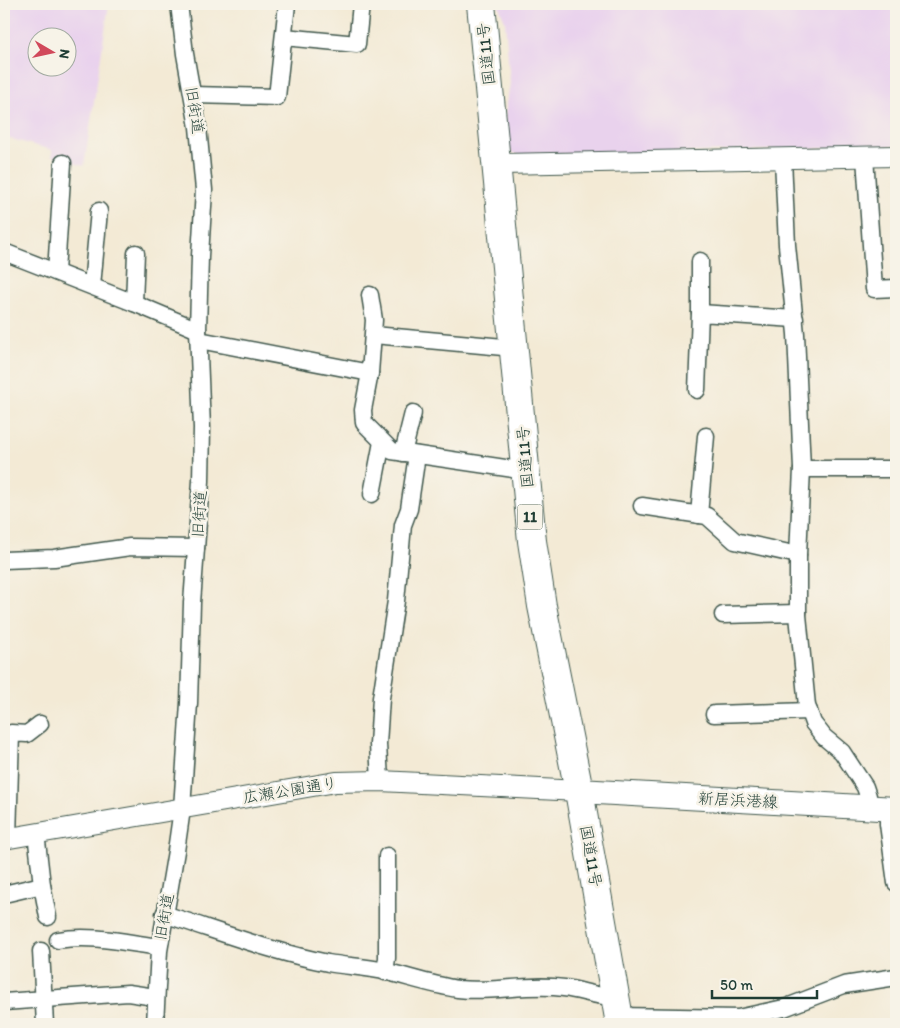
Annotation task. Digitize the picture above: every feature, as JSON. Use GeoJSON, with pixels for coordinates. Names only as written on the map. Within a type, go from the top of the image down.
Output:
{"type":"FeatureCollection","features":[{"type":"Feature","properties":{"kind":"highway","name":"国道11号"},"geometry":{"type":"LineString","coordinates":[[481,4],[532,541],[542,606],[579,791],[618,1013]]}},
{"type":"Feature","properties":{"kind":"main road","name":"新居浜港線"},"geometry":{"type":"LineString","coordinates":[[579,791],[884,808]]}},
{"type":"Feature","properties":{"kind":"street","name":"旧街道"},"geometry":{"type":"LineString","coordinates":[[155,1024],[159,947],[182,808],[189,703],[192,603],[201,481],[202,437],[199,335],[200,256],[204,190],[202,159],[179,4]]}},
{"type":"Feature","properties":{"kind":"street"},"geometry":{"type":"LineString","coordinates":[[193,95],[276,96],[287,4]]}},
{"type":"Feature","properties":{"kind":"street"},"geometry":{"type":"LineString","coordinates":[[284,37],[357,44],[361,4]]}},
{"type":"Feature","properties":{"kind":"street"},"geometry":{"type":"LineString","coordinates":[[497,164],[896,156]]}},
{"type":"Feature","properties":{"kind":"street"},"geometry":{"type":"LineString","coordinates":[[865,157],[874,289],[896,288]]}},
{"type":"Feature","properties":{"kind":"street"},"geometry":{"type":"LineString","coordinates":[[783,159],[802,469],[798,555],[798,613],[809,711],[814,723],[824,737],[842,752],[865,787],[868,796],[884,808],[896,883]]}},
{"type":"Feature","properties":{"kind":"street"},"geometry":{"type":"LineString","coordinates":[[56,272],[63,163]]}},
{"type":"Feature","properties":{"kind":"street"},"geometry":{"type":"LineString","coordinates":[[92,286],[99,211]]}},
{"type":"Feature","properties":{"kind":"street"},"geometry":{"type":"LineString","coordinates":[[4,252],[134,303],[199,335],[370,373]]}},
{"type":"Feature","properties":{"kind":"street"},"geometry":{"type":"LineString","coordinates":[[134,303],[136,253]]}},
{"type":"Feature","properties":{"kind":"street"},"geometry":{"type":"LineString","coordinates":[[697,390],[700,261]]}},
{"type":"Feature","properties":{"kind":"street"},"geometry":{"type":"LineString","coordinates":[[370,295],[374,335],[370,373],[363,410],[364,423],[392,451],[526,472]]}},
{"type":"Feature","properties":{"kind":"street"},"geometry":{"type":"LineString","coordinates":[[700,313],[794,319]]}},
{"type":"Feature","properties":{"kind":"street"},"geometry":{"type":"LineString","coordinates":[[374,335],[514,348]]}},
{"type":"Feature","properties":{"kind":"street"},"geometry":{"type":"LineString","coordinates":[[380,781],[378,744],[381,698],[396,601],[403,525],[409,509],[413,414]]}},
{"type":"Feature","properties":{"kind":"street"},"geometry":{"type":"LineString","coordinates":[[699,515],[706,436]]}},
{"type":"Feature","properties":{"kind":"street"},"geometry":{"type":"LineString","coordinates":[[372,494],[382,442]]}},
{"type":"Feature","properties":{"kind":"street"},"geometry":{"type":"LineString","coordinates":[[802,469],[896,469]]}},
{"type":"Feature","properties":{"kind":"street"},"geometry":{"type":"LineString","coordinates":[[642,506],[707,516],[735,541],[798,555]]}},
{"type":"Feature","properties":{"kind":"street"},"geometry":{"type":"LineString","coordinates":[[4,560],[54,558],[130,547],[196,548]]}},
{"type":"Feature","properties":{"kind":"street"},"geometry":{"type":"LineString","coordinates":[[723,615],[798,613]]}},
{"type":"Feature","properties":{"kind":"street"},"geometry":{"type":"LineString","coordinates":[[714,714],[809,711]]}},
{"type":"Feature","properties":{"kind":"street"},"geometry":{"type":"LineString","coordinates":[[6,838],[11,733],[27,734],[40,724]]}},
{"type":"Feature","properties":{"kind":"street","name":"広瀬公園通り"},"geometry":{"type":"LineString","coordinates":[[6,838],[336,782],[380,781],[579,791]]}},
{"type":"Feature","properties":{"kind":"street"},"geometry":{"type":"LineString","coordinates":[[36,834],[48,917]]}},
{"type":"Feature","properties":{"kind":"street"},"geometry":{"type":"LineString","coordinates":[[385,972],[387,958],[387,856]]}},
{"type":"Feature","properties":{"kind":"street"},"geometry":{"type":"LineString","coordinates":[[4,894],[42,885]]}},
{"type":"Feature","properties":{"kind":"street"},"geometry":{"type":"LineString","coordinates":[[164,914],[280,951],[328,963],[385,972],[429,984],[460,989],[564,988],[594,996],[618,1013],[738,1021],[784,1008],[844,985],[896,977]]}},
{"type":"Feature","properties":{"kind":"street"},"geometry":{"type":"LineString","coordinates":[[58,940],[92,938],[159,947]]}},
{"type":"Feature","properties":{"kind":"street"},"geometry":{"type":"LineString","coordinates":[[41,951],[45,1024]]}},
{"type":"Feature","properties":{"kind":"street"},"geometry":{"type":"LineString","coordinates":[[4,1002],[128,993],[155,997]]}},
{"type":"Feature","properties":{"kind":"shaded area"},"geometry":{"type":"Polygon","coordinates":[[[4,4],[109,4],[84,166],[52,156],[52,150],[4,137],[4,4]]]}},
{"type":"Feature","properties":{"kind":"shaded area"},"geometry":{"type":"Polygon","coordinates":[[[498,4],[896,4],[896,146],[630,154],[522,155],[513,153],[508,147],[505,116],[510,83],[505,21],[498,4]]]}}]}
